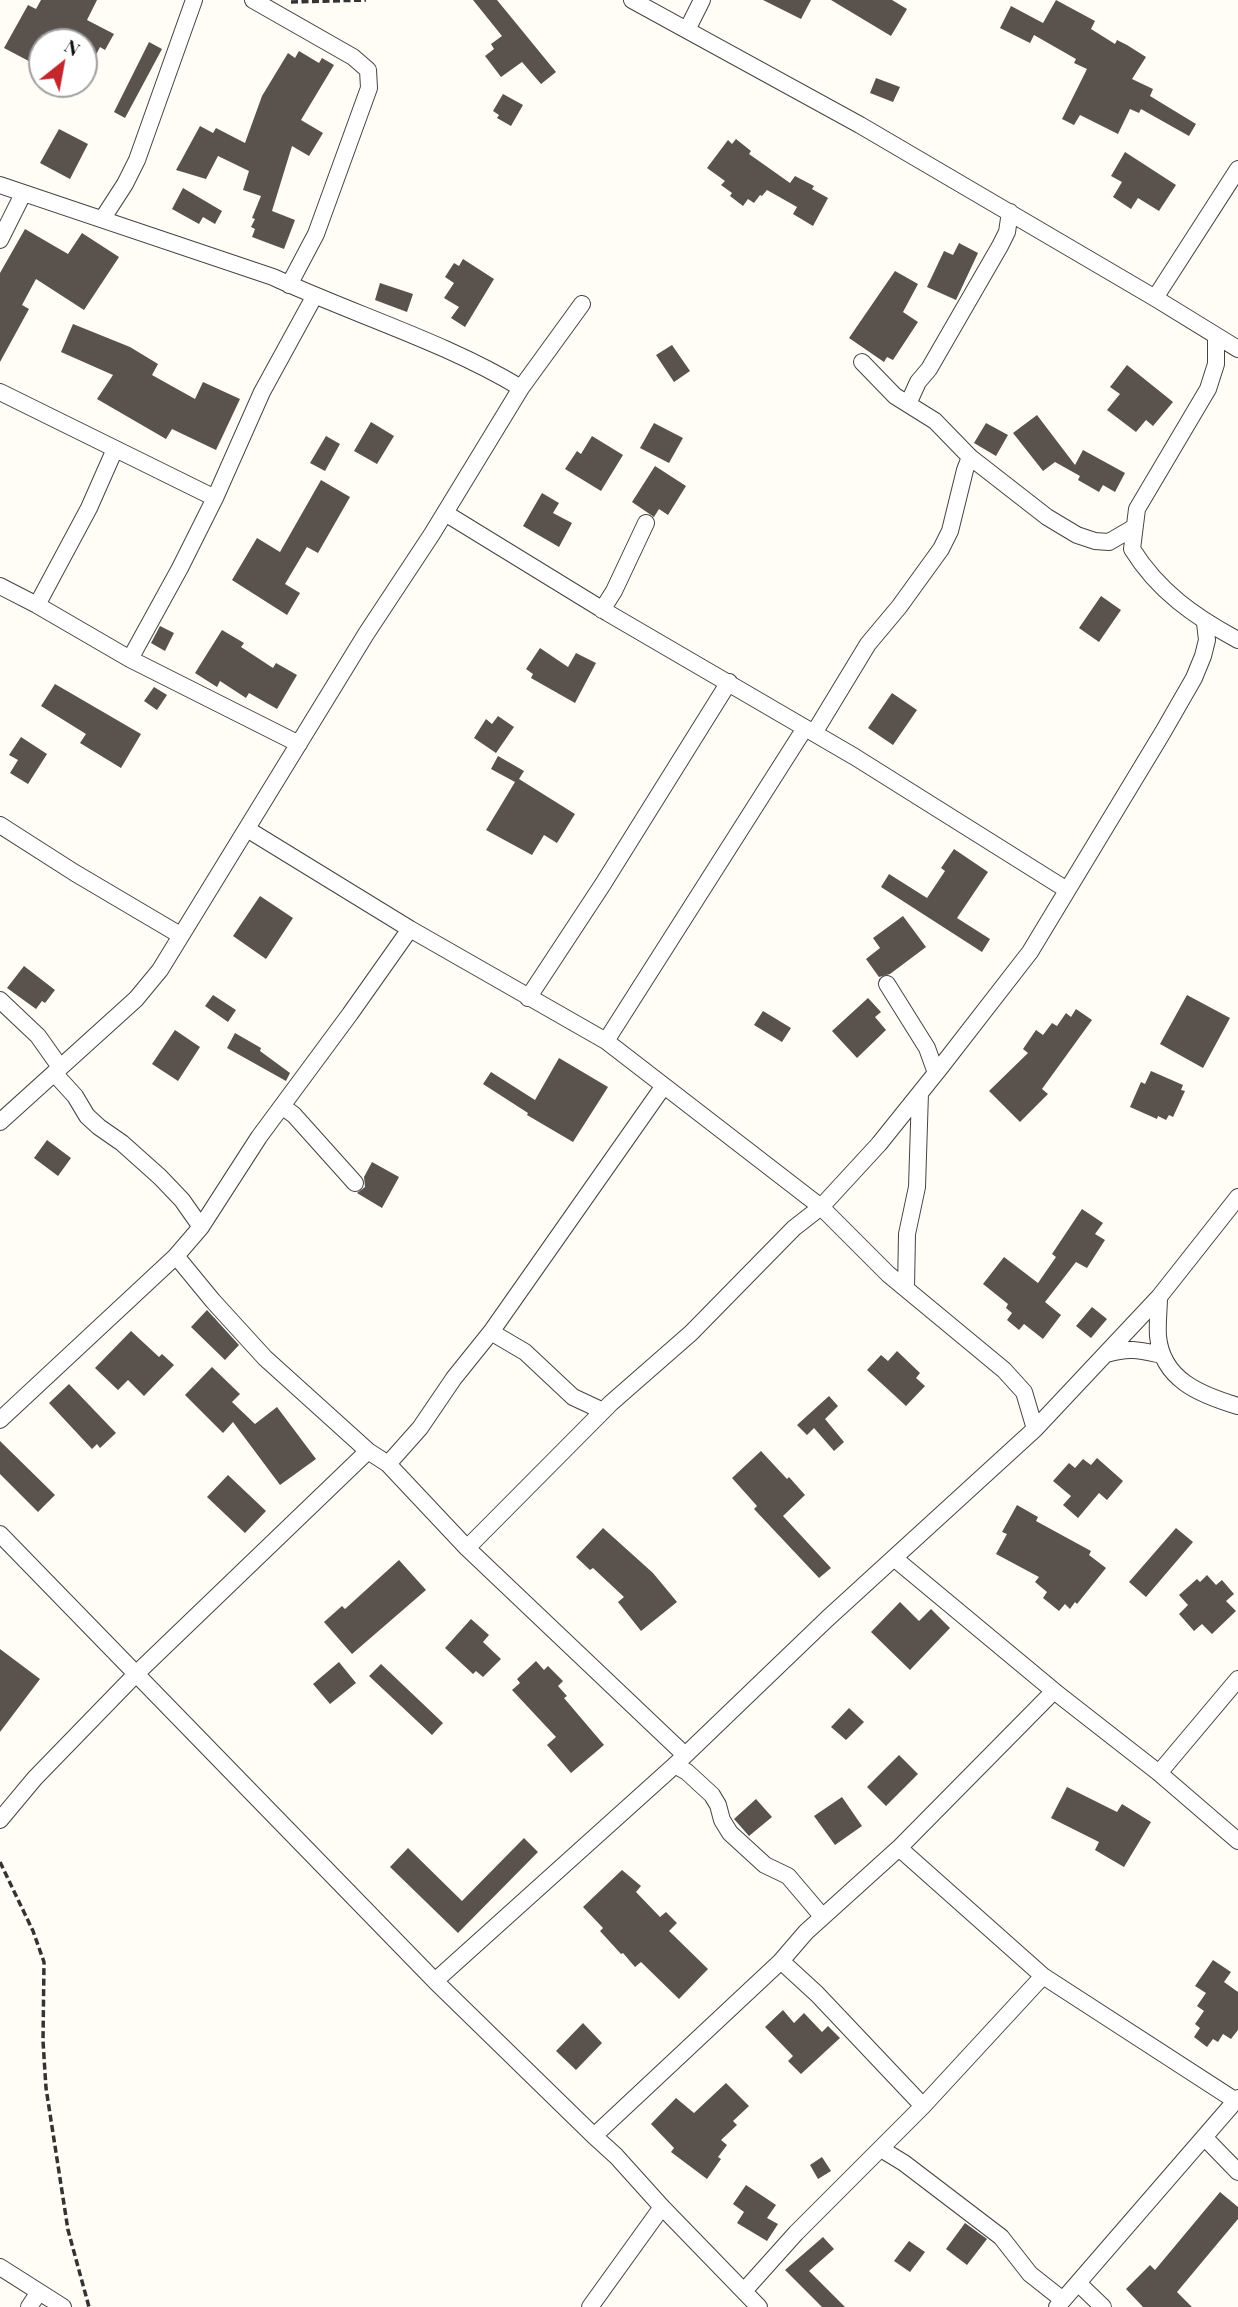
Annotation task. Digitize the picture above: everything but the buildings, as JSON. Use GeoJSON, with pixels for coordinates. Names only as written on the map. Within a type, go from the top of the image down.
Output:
{"type":"FeatureCollection","features":[{"type":"Feature","properties":{"kind":"street"},"geometry":{"type":"LineString","coordinates":[[103,218],[137,160],[194,0]]}},
{"type":"Feature","properties":{"kind":"street"},"geometry":{"type":"LineString","coordinates":[[632,0],[860,125],[1238,349]]}},
{"type":"Feature","properties":{"kind":"street"},"geometry":{"type":"LineString","coordinates":[[687,30],[702,0]]}},
{"type":"Feature","properties":{"kind":"street"},"geometry":{"type":"LineString","coordinates":[[257,1],[353,57],[368,70],[369,88],[316,234],[289,285]]}},
{"type":"Feature","properties":{"kind":"street"},"geometry":{"type":"LineString","coordinates":[[1155,298],[1238,169]]}},
{"type":"Feature","properties":{"kind":"street"},"geometry":{"type":"LineString","coordinates":[[0,185],[103,218],[289,285],[459,355],[521,388]]}},
{"type":"Feature","properties":{"kind":"street"},"geometry":{"type":"LineString","coordinates":[[0,240],[23,194]]}},
{"type":"Feature","properties":{"kind":"street"},"geometry":{"type":"LineString","coordinates":[[908,404],[918,382],[929,369],[1000,246],[1007,232],[1010,212]]}},
{"type":"Feature","properties":{"kind":"street"},"geometry":{"type":"LineString","coordinates":[[130,659],[180,568],[215,498],[262,392],[314,297]]}},
{"type":"Feature","properties":{"kind":"street"},"geometry":{"type":"LineString","coordinates":[[0,1122],[136,999],[160,970],[521,388],[582,304]]}},
{"type":"Feature","properties":{"kind":"street"},"geometry":{"type":"LineString","coordinates":[[1216,337],[1216,364],[1209,388],[1137,509],[1132,550],[1162,589],[1205,622],[1238,642]]}},
{"type":"Feature","properties":{"kind":"street"},"geometry":{"type":"LineString","coordinates":[[862,362],[895,396],[935,421],[970,457],[1026,502],[1077,535],[1109,542],[1133,528]]}},
{"type":"Feature","properties":{"kind":"street"},"geometry":{"type":"LineString","coordinates":[[0,392],[215,498]]}},
{"type":"Feature","properties":{"kind":"street"},"geometry":{"type":"LineString","coordinates":[[37,605],[89,508],[115,449]]}},
{"type":"Feature","properties":{"kind":"street"},"geometry":{"type":"LineString","coordinates":[[606,1041],[868,644],[941,550],[950,531],[970,457]]}},
{"type":"Feature","properties":{"kind":"street"},"geometry":{"type":"LineString","coordinates":[[445,513],[603,610],[928,802],[1067,890]]}},
{"type":"Feature","properties":{"kind":"street"},"geometry":{"type":"LineString","coordinates":[[603,610],[646,523]]}},
{"type":"Feature","properties":{"kind":"street"},"geometry":{"type":"LineString","coordinates":[[0,586],[130,659],[299,744]]}},
{"type":"Feature","properties":{"kind":"street"},"geometry":{"type":"LineString","coordinates":[[467,1548],[603,1410],[691,1333],[793,1228],[821,1208],[879,1144],[936,1073],[1030,952],[1182,700],[1203,656],[1207,640],[1205,622]]}},
{"type":"Feature","properties":{"kind":"street"},"geometry":{"type":"LineString","coordinates":[[1203,656],[1223,644],[1238,642]]}},
{"type":"Feature","properties":{"kind":"street"},"geometry":{"type":"LineString","coordinates":[[528,998],[729,682]]}},
{"type":"Feature","properties":{"kind":"street"},"geometry":{"type":"LineString","coordinates":[[0,825],[180,935]]}},
{"type":"Feature","properties":{"kind":"street"},"geometry":{"type":"LineString","coordinates":[[247,829],[410,929],[606,1041],[821,1208],[888,1274],[1004,1370],[1024,1392],[1035,1429]]}},
{"type":"Feature","properties":{"kind":"street"},"geometry":{"type":"LineString","coordinates":[[0,1420],[176,1256],[201,1227],[259,1137],[410,929]]}},
{"type":"Feature","properties":{"kind":"street"},"geometry":{"type":"LineString","coordinates":[[887,984],[927,1048],[936,1073]]}},
{"type":"Feature","properties":{"kind":"street"},"geometry":{"type":"LineString","coordinates":[[0,1000],[38,1036],[87,1116],[160,1177],[182,1200],[201,1227]]}},
{"type":"Feature","properties":{"kind":"street"},"geometry":{"type":"LineString","coordinates":[[388,1464],[420,1428],[454,1378],[491,1332],[663,1087]]}},
{"type":"Feature","properties":{"kind":"street"},"geometry":{"type":"LineString","coordinates":[[906,1288],[907,1234],[917,1187],[920,1093]]}},
{"type":"Feature","properties":{"kind":"street"},"geometry":{"type":"LineString","coordinates":[[282,1106],[294,1115],[355,1183]]}},
{"type":"Feature","properties":{"kind":"street"},"geometry":{"type":"LineString","coordinates":[[435,1981],[680,1760],[1035,1429],[1159,1297],[1238,1198]]}},
{"type":"Feature","properties":{"kind":"street"},"geometry":{"type":"LineString","coordinates":[[176,1256],[265,1358],[368,1451],[388,1464],[467,1548],[680,1760],[687,1772],[712,1795],[730,1833],[765,1865],[788,1876],[822,1916]]}},
{"type":"Feature","properties":{"kind":"street"},"geometry":{"type":"LineString","coordinates":[[1159,1297],[1158,1336],[1162,1355],[1175,1376],[1192,1389],[1238,1406]]}},
{"type":"Feature","properties":{"kind":"street"},"geometry":{"type":"LineString","coordinates":[[491,1332],[525,1352],[573,1397],[603,1410]]}},
{"type":"Feature","properties":{"kind":"street"},"geometry":{"type":"LineString","coordinates":[[1104,1355],[1136,1349],[1162,1355]]}},
{"type":"Feature","properties":{"kind":"street"},"geometry":{"type":"LineString","coordinates":[[0,1820],[35,1779],[137,1673],[368,1451]]}},
{"type":"Feature","properties":{"kind":"street"},"geometry":{"type":"LineString","coordinates":[[0,1534],[435,1981],[616,2155],[662,2207],[759,2307]]}},
{"type":"Feature","properties":{"kind":"street"},"geometry":{"type":"LineString","coordinates":[[894,1558],[1054,1691],[1159,1773],[1238,1841]]}},
{"type":"Feature","properties":{"kind":"street"},"geometry":{"type":"LineString","coordinates":[[1159,1773],[1238,1679]]}},
{"type":"Feature","properties":{"kind":"street"},"geometry":{"type":"LineString","coordinates":[[594,2136],[781,1961],[806,1931],[899,1848],[1054,1691]]}},
{"type":"Feature","properties":{"kind":"street"},"geometry":{"type":"LineString","coordinates":[[881,2150],[904,2163],[1001,2237],[1030,2274],[1060,2304],[1237,2099],[1043,1976],[899,1848]]}},
{"type":"Feature","properties":{"kind":"street"},"geometry":{"type":"LineString","coordinates":[[781,1961],[817,1994],[923,2106]]}},
{"type":"Feature","properties":{"kind":"street"},"geometry":{"type":"LineString","coordinates":[[744,2291],[796,2234],[923,2106],[1043,1976]]}},
{"type":"Feature","properties":{"kind":"street"},"geometry":{"type":"LineString","coordinates":[[1204,2137],[1238,2172]]}},
{"type":"Feature","properties":{"kind":"street"},"geometry":{"type":"LineString","coordinates":[[590,2307],[662,2207]]}},
{"type":"Feature","properties":{"kind":"street"},"geometry":{"type":"LineString","coordinates":[[0,2267],[63,2307]]}},
{"type":"Feature","properties":{"kind":"street"},"geometry":{"type":"LineString","coordinates":[[1079,2284],[1103,2307]]}},
{"type":"Feature","properties":{"kind":"street"},"geometry":{"type":"LineString","coordinates":[[29,2307],[39,2292]]}},
{"type":"Feature","properties":{"kind":"path"},"geometry":{"type":"LineString","coordinates":[[257,1],[366,0]]}},
{"type":"Feature","properties":{"kind":"path"},"geometry":{"type":"LineString","coordinates":[[0,1862],[33,1931],[44,1962],[43,2040],[46,2088],[68,2230],[89,2307]]}}]}
